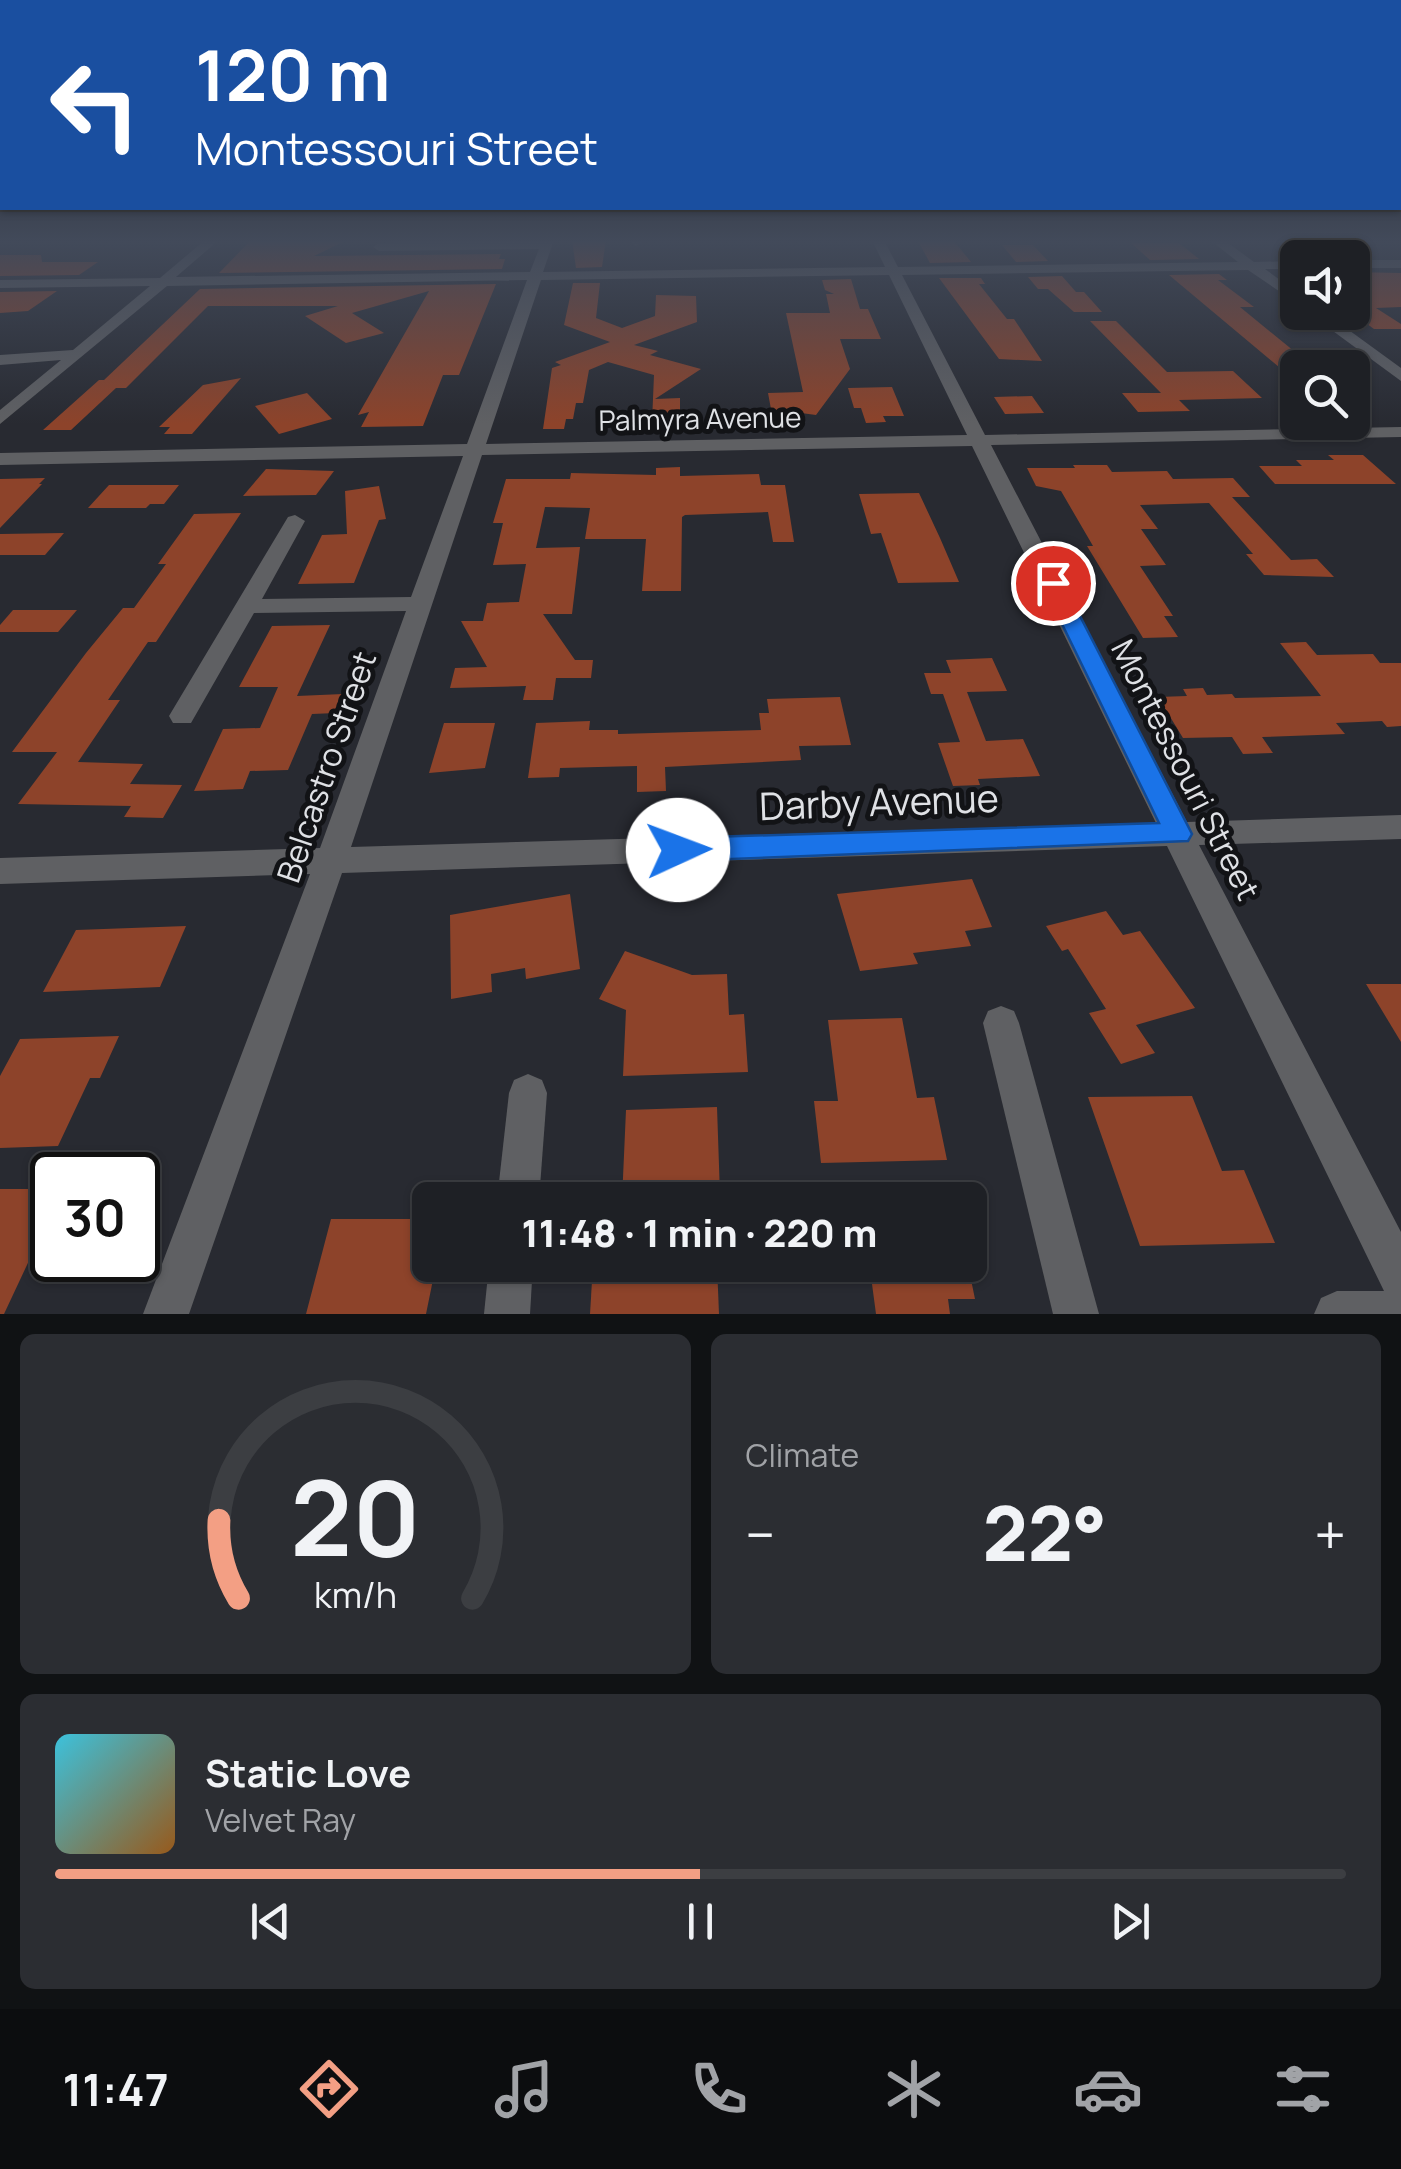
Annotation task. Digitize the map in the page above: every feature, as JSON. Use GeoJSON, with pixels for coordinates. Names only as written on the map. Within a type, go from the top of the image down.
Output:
{"type":"FeatureCollection","features":[{"type":"Feature","properties":{"kind":"street"},"geometry":{"type":"LineString","coordinates":[[0,419],[70,354],[139,301]]}},
{"type":"Feature","properties":{"kind":"street","name":"Belcastro Street"},"geometry":{"type":"LineString","coordinates":[[166,1314],[332,860],[527,301]]}},
{"type":"Feature","properties":{"kind":"street","name":"Montessouri Street"},"geometry":{"type":"LineString","coordinates":[[909,301],[1401,1278]]}},
{"type":"Feature","properties":{"kind":"street"},"geometry":{"type":"LineString","coordinates":[[1338,330],[1401,376]]}},
{"type":"Feature","properties":{"kind":"street"},"geometry":{"type":"LineString","coordinates":[[4,356],[70,354]]}},
{"type":"Feature","properties":{"kind":"street","name":"Palmyra Avenue"},"geometry":{"type":"LineString","coordinates":[[0,459],[1401,432]]}},
{"type":"Feature","properties":{"kind":"street"},"geometry":{"type":"LineString","coordinates":[[182,716],[295,521]]}},
{"type":"Feature","properties":{"kind":"street"},"geometry":{"type":"LineString","coordinates":[[246,606],[421,604]]}},
{"type":"Feature","properties":{"kind":"street","name":"Darby Avenue"},"geometry":{"type":"LineString","coordinates":[[0,871],[1401,826]]}},
{"type":"Feature","properties":{"kind":"street"},"geometry":{"type":"LineString","coordinates":[[1001,1024],[1076,1314]]}},
{"type":"Feature","properties":{"kind":"street"},"geometry":{"type":"LineString","coordinates":[[520,1182],[528,1093]]}},
{"type":"Feature","properties":{"kind":"street"},"geometry":{"type":"LineString","coordinates":[[507,1314],[510,1282]]}},
{"type":"Feature","properties":{"kind":"street"},"geometry":{"type":"LineString","coordinates":[[1337,1314],[1401,1313]]}},
{"type":"Feature","properties":{"kind":"building"},"geometry":{"type":"Polygon","coordinates":[[[0,301],[42,301],[28,311],[0,313],[0,301]]]}},
{"type":"Feature","properties":{"kind":"building"},"geometry":{"type":"Polygon","coordinates":[[[187,301],[393,301],[352,313],[384,333],[346,343],[305,316],[338,306],[208,306],[126,388],[116,388],[71,430],[43,430],[99,380],[104,380],[187,301]]]}},
{"type":"Feature","properties":{"kind":"building"},"geometry":{"type":"Polygon","coordinates":[[[423,301],[489,301],[459,375],[443,375],[423,426],[361,427],[369,412],[358,415],[423,301]]]}},
{"type":"Feature","properties":{"kind":"building"},"geometry":{"type":"Polygon","coordinates":[[[569,301],[598,301],[596,318],[622,328],[655,316],[656,301],[696,301],[697,322],[634,345],[658,351],[650,355],[701,369],[655,399],[680,398],[680,422],[652,422],[654,375],[608,362],[589,370],[583,403],[576,403],[573,419],[566,419],[564,429],[543,429],[552,368],[561,365],[555,362],[610,342],[564,325],[569,301]]]}},
{"type":"Feature","properties":{"kind":"building"},"geometry":{"type":"Polygon","coordinates":[[[828,301],[858,301],[860,309],[868,309],[881,339],[840,339],[850,369],[816,415],[771,409],[768,393],[803,392],[786,313],[830,313],[828,301]]]}},
{"type":"Feature","properties":{"kind":"building"},"geometry":{"type":"Polygon","coordinates":[[[956,301],[993,301],[1007,319],[1014,319],[1042,361],[999,359],[956,301]]]}},
{"type":"Feature","properties":{"kind":"building"},"geometry":{"type":"Polygon","coordinates":[[[1062,301],[1092,301],[1102,312],[1074,312],[1062,301]]]}},
{"type":"Feature","properties":{"kind":"building"},"geometry":{"type":"Polygon","coordinates":[[[1200,301],[1246,301],[1254,307],[1240,307],[1293,350],[1280,350],[1280,368],[1200,301]]]}},
{"type":"Feature","properties":{"kind":"building"},"geometry":{"type":"Polygon","coordinates":[[[1370,301],[1401,301],[1401,307],[1376,308],[1401,324],[1401,329],[1370,326],[1370,301]]]}},
{"type":"Feature","properties":{"kind":"building"},"geometry":{"type":"Polygon","coordinates":[[[1090,321],[1116,321],[1167,372],[1233,371],[1262,398],[1179,400],[1190,411],[1138,412],[1122,393],[1161,393],[1090,321]]]}},
{"type":"Feature","properties":{"kind":"building"},"geometry":{"type":"Polygon","coordinates":[[[241,378],[192,434],[164,434],[170,427],[159,427],[203,385],[241,378]]]}},
{"type":"Feature","properties":{"kind":"building"},"geometry":{"type":"Polygon","coordinates":[[[892,387],[904,416],[883,416],[886,422],[866,423],[861,408],[854,408],[848,388],[892,387]]]}},
{"type":"Feature","properties":{"kind":"building"},"geometry":{"type":"Polygon","coordinates":[[[307,393],[332,419],[279,434],[255,406],[307,393]]]}},
{"type":"Feature","properties":{"kind":"building"},"geometry":{"type":"Polygon","coordinates":[[[1032,396],[1044,413],[1005,414],[994,397],[1032,396]]]}},
{"type":"Feature","properties":{"kind":"building"},"geometry":{"type":"Polygon","coordinates":[[[1328,455],[1363,455],[1396,484],[1275,484],[1259,466],[1302,466],[1296,460],[1334,460],[1328,455]]]}},
{"type":"Feature","properties":{"kind":"building"},"geometry":{"type":"Polygon","coordinates":[[[1073,465],[1107,465],[1112,472],[1167,471],[1173,479],[1233,478],[1250,497],[1232,497],[1291,560],[1317,559],[1334,577],[1264,575],[1246,554],[1253,554],[1209,503],[1140,505],[1158,529],[1141,529],[1166,565],[1140,566],[1173,616],[1164,616],[1178,637],[1143,638],[1087,546],[1093,546],[1061,491],[1036,486],[1027,468],[1075,468],[1073,465]]]}},
{"type":"Feature","properties":{"kind":"building"},"geometry":{"type":"Polygon","coordinates":[[[680,467],[680,476],[759,474],[761,485],[785,485],[794,542],[773,542],[768,512],[685,515],[681,591],[642,591],[646,539],[585,539],[590,508],[545,507],[536,548],[580,547],[572,614],[543,614],[575,660],[593,660],[591,678],[556,678],[553,700],[523,700],[526,686],[450,688],[455,668],[487,667],[461,621],[483,621],[487,603],[519,602],[526,564],[493,565],[503,523],[493,523],[506,479],[570,479],[571,473],[656,475],[656,468],[680,467]]]}},
{"type":"Feature","properties":{"kind":"building"},"geometry":{"type":"Polygon","coordinates":[[[266,469],[334,471],[316,495],[243,496],[266,469]]]}},
{"type":"Feature","properties":{"kind":"building"},"geometry":{"type":"Polygon","coordinates":[[[45,478],[42,484],[0,528],[0,479],[45,478]]]}},
{"type":"Feature","properties":{"kind":"building"},"geometry":{"type":"Polygon","coordinates":[[[109,485],[179,485],[164,504],[150,504],[146,508],[88,508],[109,485]]]}},
{"type":"Feature","properties":{"kind":"building"},"geometry":{"type":"Polygon","coordinates":[[[379,486],[386,519],[379,520],[354,583],[298,584],[322,535],[347,534],[345,491],[379,486]]]}},
{"type":"Feature","properties":{"kind":"building"},"geometry":{"type":"Polygon","coordinates":[[[919,493],[959,582],[898,583],[881,533],[871,534],[859,494],[919,493]]]}},
{"type":"Feature","properties":{"kind":"building"},"geometry":{"type":"Polygon","coordinates":[[[241,513],[156,642],[148,642],[108,700],[120,700],[78,762],[143,764],[130,784],[182,785],[163,818],[124,817],[131,806],[18,804],[57,752],[12,752],[86,653],[123,608],[134,608],[166,564],[158,564],[194,514],[241,513]]]}},
{"type":"Feature","properties":{"kind":"building"},"geometry":{"type":"Polygon","coordinates":[[[64,533],[45,555],[0,555],[0,534],[64,533]]]}},
{"type":"Feature","properties":{"kind":"building"},"geometry":{"type":"Polygon","coordinates":[[[13,610],[77,610],[58,632],[0,632],[0,625],[13,610]]]}},
{"type":"Feature","properties":{"kind":"building"},"geometry":{"type":"Polygon","coordinates":[[[330,625],[297,696],[343,694],[336,713],[312,714],[288,770],[250,771],[243,789],[194,791],[223,729],[260,728],[278,687],[239,687],[272,626],[330,625]]]}},
{"type":"Feature","properties":{"kind":"building"},"geometry":{"type":"Polygon","coordinates":[[[1306,642],[1317,655],[1373,654],[1380,663],[1401,663],[1401,726],[1387,727],[1382,721],[1336,723],[1345,734],[1262,737],[1273,753],[1243,754],[1232,737],[1183,738],[1158,697],[1187,696],[1183,689],[1203,688],[1207,695],[1232,694],[1235,698],[1321,696],[1280,643],[1306,642]]]}},
{"type":"Feature","properties":{"kind":"building"},"geometry":{"type":"Polygon","coordinates":[[[992,658],[1007,691],[967,692],[986,741],[1023,739],[1040,776],[978,779],[980,785],[953,786],[938,743],[960,742],[943,694],[931,694],[924,673],[951,673],[946,660],[992,658]]]}},
{"type":"Feature","properties":{"kind":"building"},"geometry":{"type":"Polygon","coordinates":[[[840,697],[851,745],[799,746],[801,760],[665,767],[666,791],[637,792],[637,766],[560,768],[559,777],[528,778],[536,723],[590,721],[589,730],[618,730],[618,734],[761,730],[759,713],[769,713],[767,699],[840,697]]]}},
{"type":"Feature","properties":{"kind":"building"},"geometry":{"type":"Polygon","coordinates":[[[444,723],[495,723],[485,768],[429,773],[444,723]]]}},
{"type":"Feature","properties":{"kind":"building"},"geometry":{"type":"Polygon","coordinates":[[[972,879],[992,927],[965,931],[971,946],[913,953],[918,964],[860,971],[837,894],[972,879]]]}},
{"type":"Feature","properties":{"kind":"building"},"geometry":{"type":"Polygon","coordinates":[[[570,894],[580,969],[526,979],[525,968],[491,974],[492,992],[451,999],[450,915],[570,894]]]}},
{"type":"Feature","properties":{"kind":"building"},"geometry":{"type":"Polygon","coordinates":[[[1106,911],[1123,935],[1140,931],[1195,1008],[1136,1025],[1155,1053],[1121,1064],[1089,1013],[1106,1009],[1068,949],[1062,951],[1046,926],[1106,911]]]}},
{"type":"Feature","properties":{"kind":"building"},"geometry":{"type":"Polygon","coordinates":[[[186,926],[160,987],[43,992],[76,930],[186,926]]]}},
{"type":"Feature","properties":{"kind":"building"},"geometry":{"type":"Polygon","coordinates":[[[625,951],[692,975],[727,974],[729,1015],[744,1014],[748,1072],[623,1076],[626,1010],[599,999],[625,951]]]}},
{"type":"Feature","properties":{"kind":"building"},"geometry":{"type":"Polygon","coordinates":[[[1366,984],[1401,984],[1401,1042],[1366,984]]]}},
{"type":"Feature","properties":{"kind":"building"},"geometry":{"type":"Polygon","coordinates":[[[902,1018],[917,1098],[934,1097],[947,1160],[821,1163],[814,1101],[838,1101],[828,1020],[902,1018]]]}},
{"type":"Feature","properties":{"kind":"building"},"geometry":{"type":"Polygon","coordinates":[[[119,1036],[100,1078],[90,1078],[58,1146],[0,1148],[0,1076],[20,1039],[119,1036]]]}},
{"type":"Feature","properties":{"kind":"building"},"geometry":{"type":"Polygon","coordinates":[[[1192,1096],[1222,1171],[1244,1170],[1275,1243],[1140,1246],[1088,1097],[1192,1096]]]}},
{"type":"Feature","properties":{"kind":"building"},"geometry":{"type":"Polygon","coordinates":[[[717,1107],[720,1182],[623,1182],[626,1110],[717,1107]]]}},
{"type":"Feature","properties":{"kind":"building"},"geometry":{"type":"Polygon","coordinates":[[[0,1189],[30,1189],[30,1259],[4,1314],[0,1314],[0,1189]]]}},
{"type":"Feature","properties":{"kind":"building"},"geometry":{"type":"Polygon","coordinates":[[[331,1219],[412,1219],[412,1282],[433,1282],[426,1314],[306,1314],[331,1219]]]}},
{"type":"Feature","properties":{"kind":"building"},"geometry":{"type":"Polygon","coordinates":[[[592,1282],[718,1282],[719,1314],[590,1314],[592,1282]]]}},
{"type":"Feature","properties":{"kind":"building"},"geometry":{"type":"Polygon","coordinates":[[[972,1282],[975,1299],[948,1299],[950,1314],[876,1314],[872,1284],[852,1283],[972,1282]]]}},
{"type":"Feature","properties":{"kind":"route"},"geometry":{"type":"LineString","coordinates":[[678,850],[1178,834],[1053,583]]}}]}
